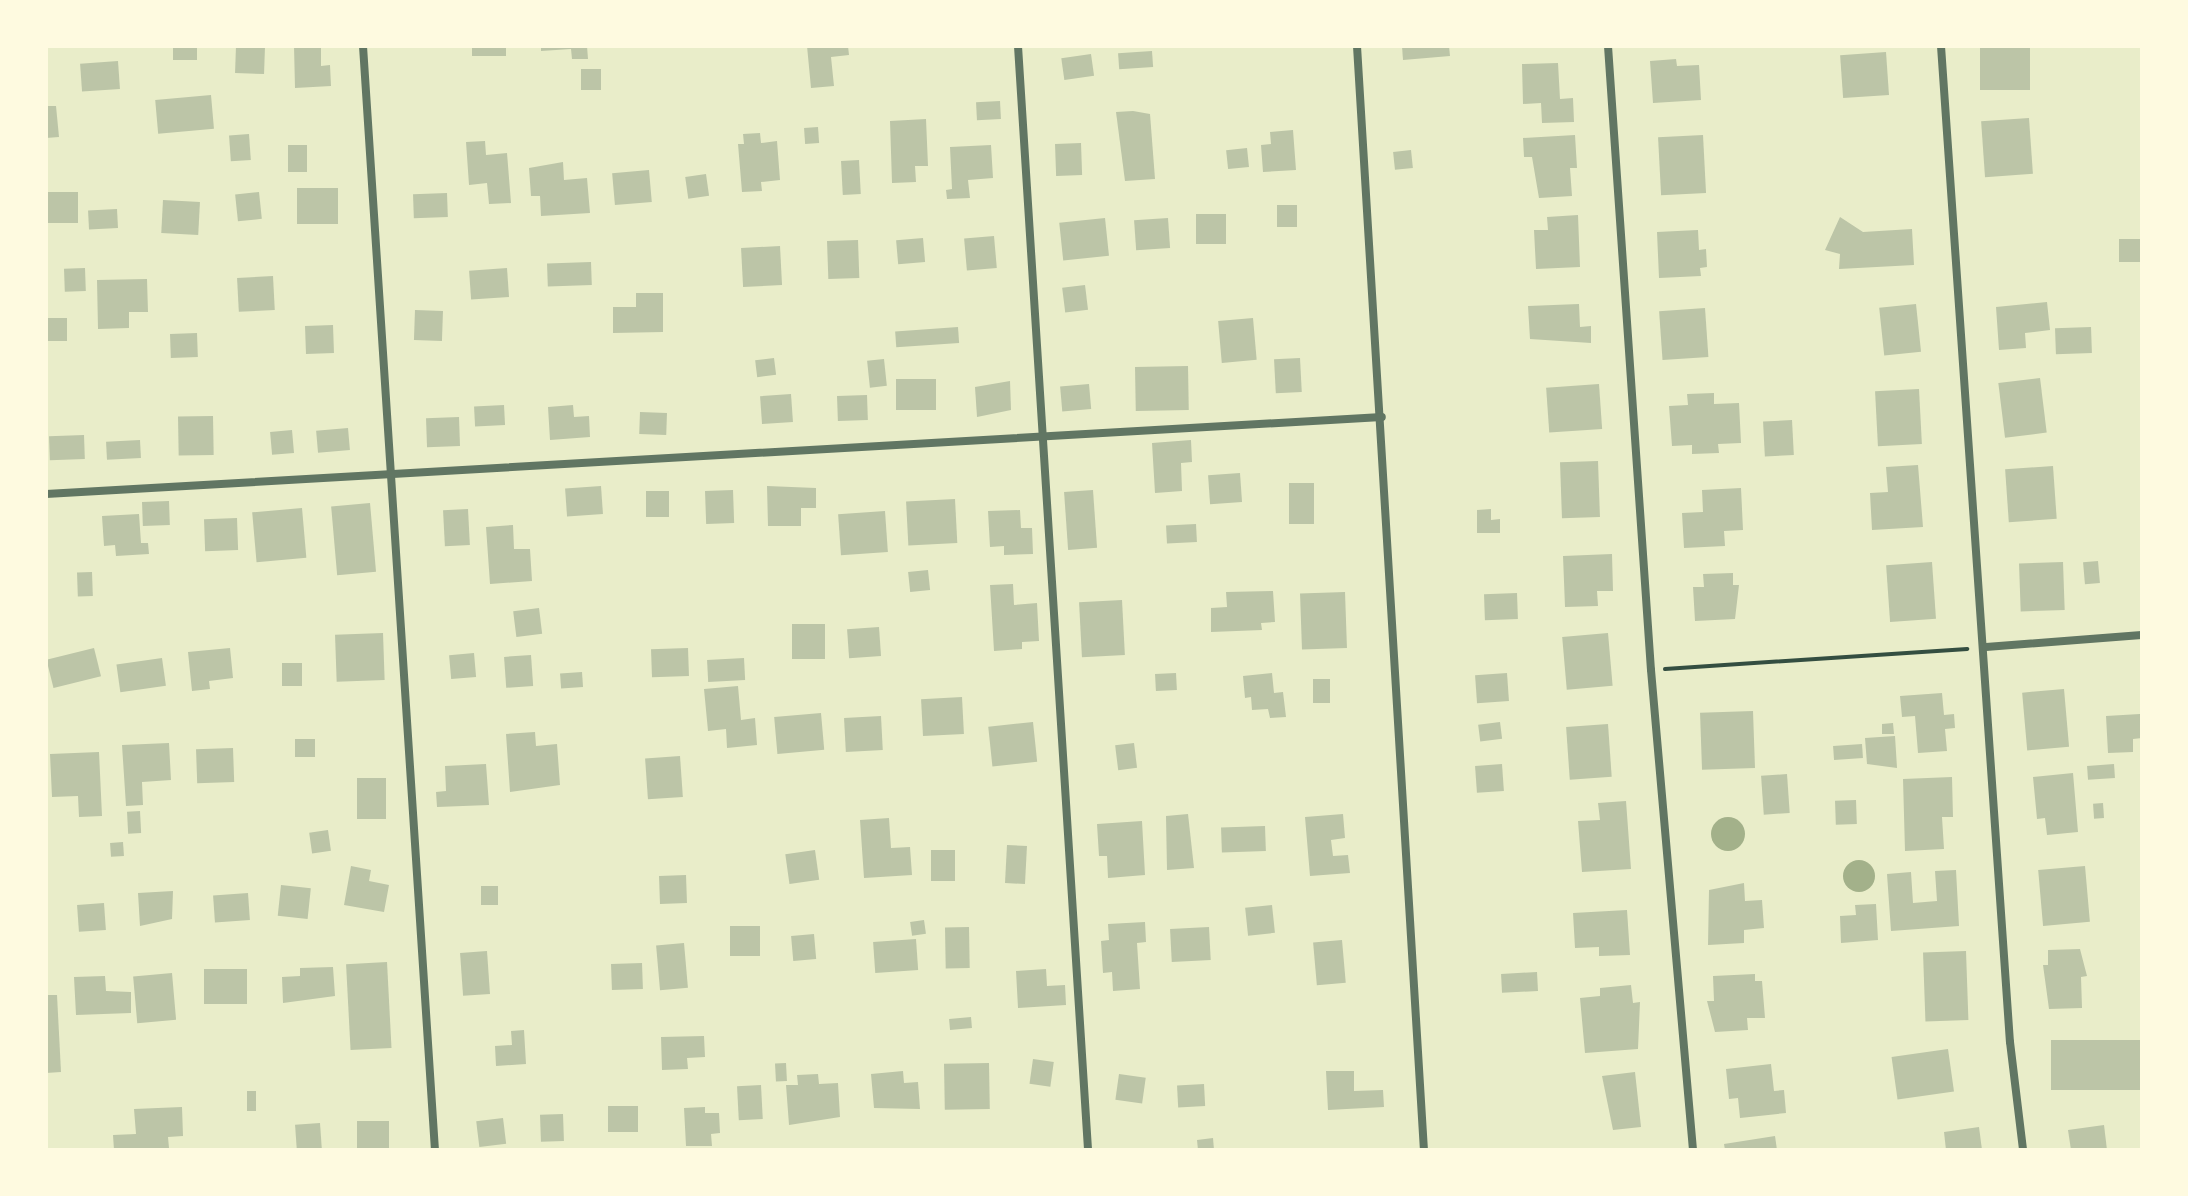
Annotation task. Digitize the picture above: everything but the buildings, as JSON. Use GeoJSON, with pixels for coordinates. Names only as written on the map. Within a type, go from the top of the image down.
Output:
{"type":"FeatureCollection","features":[{"type":"Feature","properties":{"kind":"street"},"geometry":{"type":"LineString","coordinates":[[363,46],[394,475],[435,1150]]}},
{"type":"Feature","properties":{"kind":"street"},"geometry":{"type":"LineString","coordinates":[[1018,46],[1088,1150]]}},
{"type":"Feature","properties":{"kind":"street"},"geometry":{"type":"LineString","coordinates":[[1357,46],[1382,417],[1424,1150]]}},
{"type":"Feature","properties":{"kind":"street"},"geometry":{"type":"LineString","coordinates":[[1608,46],[1651,670],[1693,1150]]}},
{"type":"Feature","properties":{"kind":"street"},"geometry":{"type":"LineString","coordinates":[[1941,46],[1986,647],[2010,1042],[2023,1150]]}},
{"type":"Feature","properties":{"kind":"street"},"geometry":{"type":"LineString","coordinates":[[46,494],[1382,417]]}},
{"type":"Feature","properties":{"kind":"street"},"geometry":{"type":"LineString","coordinates":[[1986,647],[2142,635]]}},
{"type":"Feature","properties":{"kind":"path"},"geometry":{"type":"LineString","coordinates":[[1651,670],[1986,647]]}},
{"type":"Feature","properties":{"kind":"shaded area"},"geometry":{"type":"Polygon","coordinates":[[[1728,817],[1740,822],[1745,834],[1740,846],[1728,851],[1716,846],[1711,834],[1716,822],[1728,817]]]}},
{"type":"Feature","properties":{"kind":"shaded area"},"geometry":{"type":"Polygon","coordinates":[[[1859,860],[1870,865],[1875,876],[1870,887],[1859,892],[1848,887],[1843,876],[1848,865],[1859,860]]]}}]}
